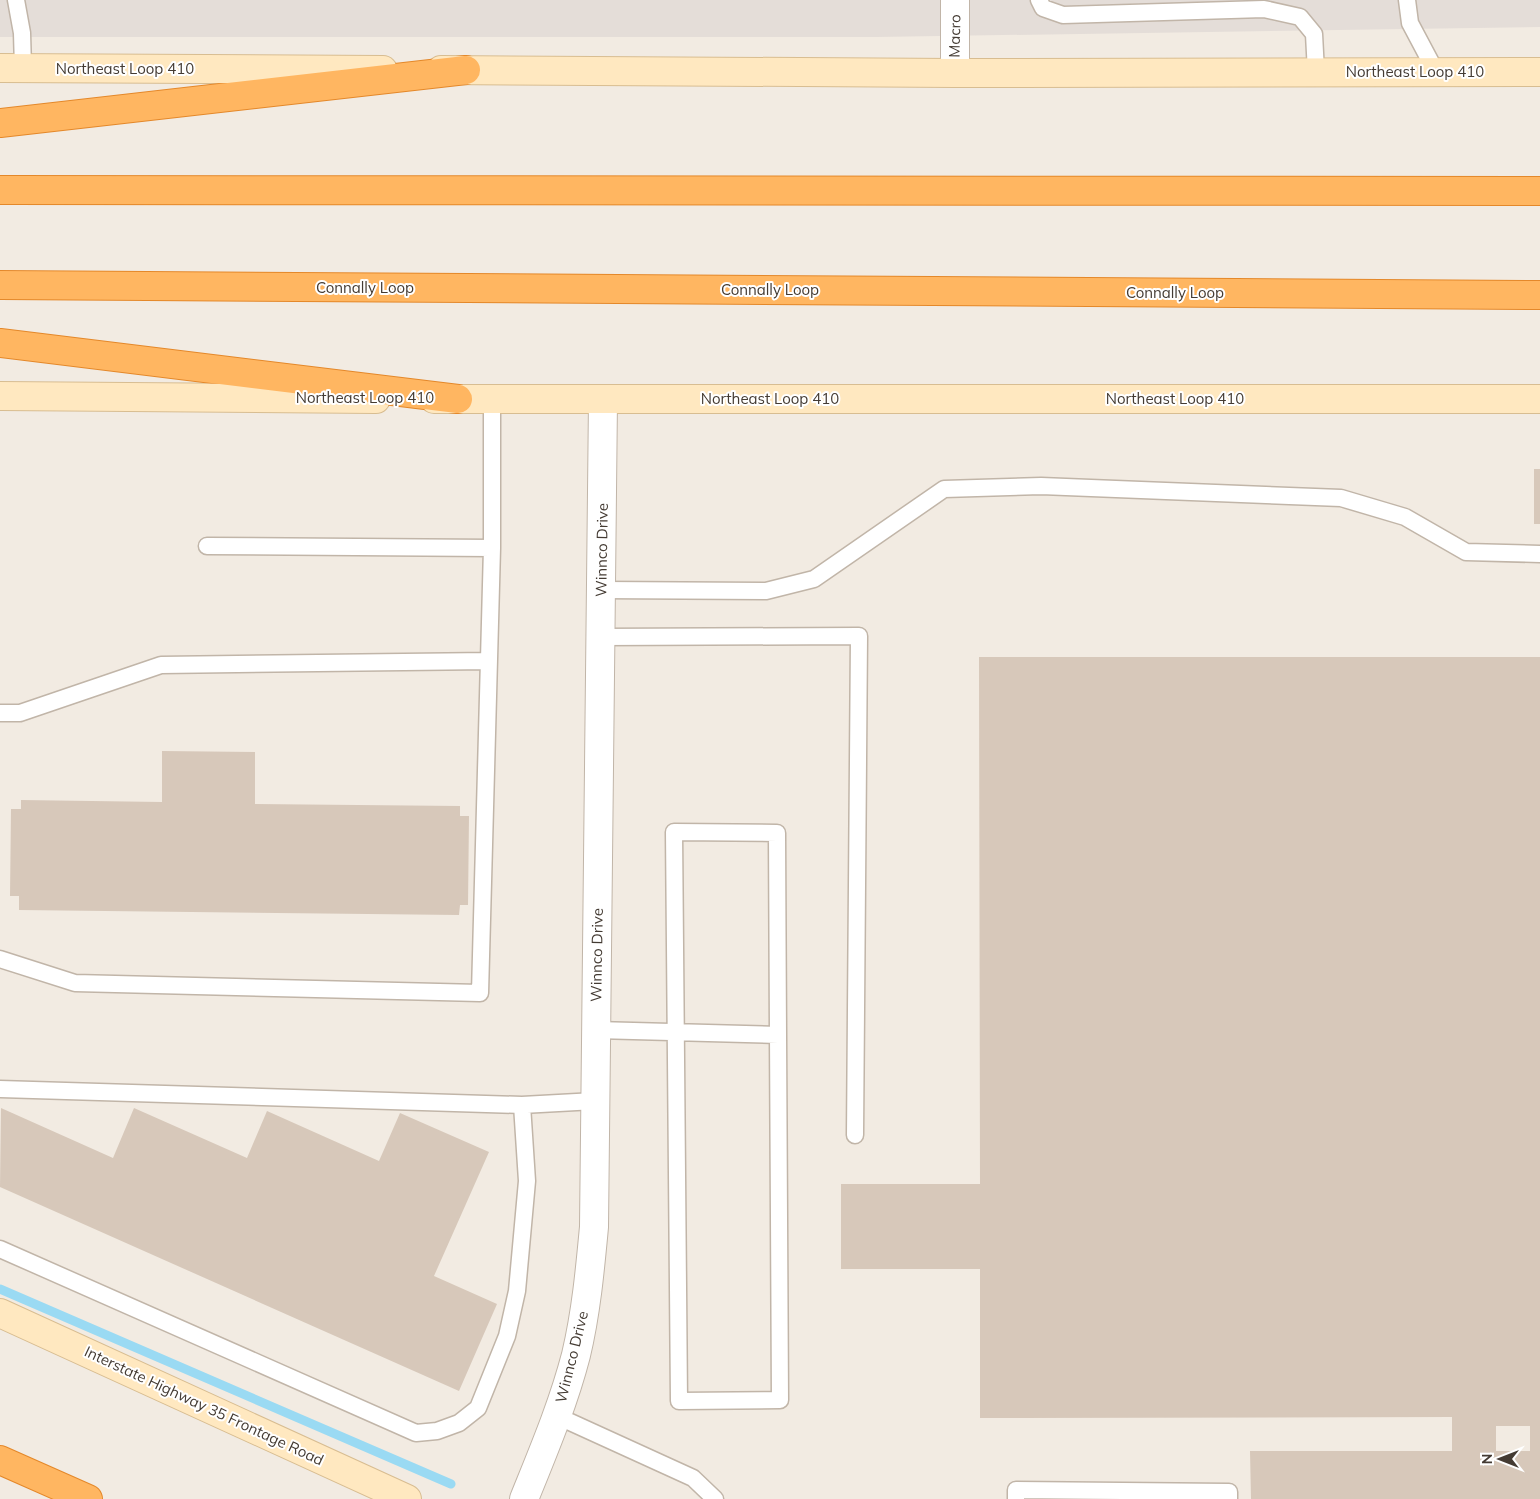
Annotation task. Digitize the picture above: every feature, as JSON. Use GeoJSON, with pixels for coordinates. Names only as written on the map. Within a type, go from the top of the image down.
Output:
{"type":"FeatureCollection","features":[{"type":"Feature","properties":{"kind":"highway"},"geometry":{"type":"LineString","coordinates":[[0,123],[466,70]]}},
{"type":"Feature","properties":{"kind":"highway"},"geometry":{"type":"LineString","coordinates":[[0,190],[1540,191]]}},
{"type":"Feature","properties":{"kind":"highway","name":"Connally Loop"},"geometry":{"type":"LineString","coordinates":[[0,286],[1540,295]]}},
{"type":"Feature","properties":{"kind":"highway"},"geometry":{"type":"LineString","coordinates":[[0,343],[458,399]]}},
{"type":"Feature","properties":{"kind":"highway"},"geometry":{"type":"LineString","coordinates":[[0,1460],[88,1499]]}},
{"type":"Feature","properties":{"kind":"main road","name":"Northeast Loop 410"},"geometry":{"type":"LineString","coordinates":[[12,68],[955,73],[1540,72]]}},
{"type":"Feature","properties":{"kind":"main road","name":"Northeast Loop 410"},"geometry":{"type":"LineString","coordinates":[[0,396],[603,400],[1540,399]]}},
{"type":"Feature","properties":{"kind":"main road","name":"Interstate Highway 35 Frontage Road"},"geometry":{"type":"LineString","coordinates":[[0,1313],[407,1499]]}},
{"type":"Feature","properties":{"kind":"street","name":"Macro"},"geometry":{"type":"LineString","coordinates":[[955,0],[955,73]]}},
{"type":"Feature","properties":{"kind":"street","name":"Winnco Drive"},"geometry":{"type":"LineString","coordinates":[[524,1499],[557,1416],[576,1355],[588,1292],[594,1227],[603,400]]}},
{"type":"Feature","properties":{"kind":"lane"},"geometry":{"type":"LineString","coordinates":[[12,68],[22,32],[16,0]]}},
{"type":"Feature","properties":{"kind":"lane"},"geometry":{"type":"LineString","coordinates":[[1039,0],[1043,8],[1064,15],[1264,9],[1300,17],[1314,34],[1316,72]]}},
{"type":"Feature","properties":{"kind":"lane"},"geometry":{"type":"LineString","coordinates":[[1406,0],[1410,23],[1436,72]]}},
{"type":"Feature","properties":{"kind":"lane"},"geometry":{"type":"LineString","coordinates":[[0,959],[75,983],[480,992],[492,548],[492,399]]}},
{"type":"Feature","properties":{"kind":"lane"},"geometry":{"type":"LineString","coordinates":[[601,590],[766,591],[814,579],[944,489],[1041,486],[1341,498],[1405,517],[1466,552],[1540,554]]}},
{"type":"Feature","properties":{"kind":"lane"},"geometry":{"type":"LineString","coordinates":[[207,546],[492,548]]}},
{"type":"Feature","properties":{"kind":"lane"},"geometry":{"type":"LineString","coordinates":[[601,637],[859,636],[855,1136]]}},
{"type":"Feature","properties":{"kind":"lane"},"geometry":{"type":"LineString","coordinates":[[0,713],[20,713],[161,665],[489,661]]}},
{"type":"Feature","properties":{"kind":"lane"},"geometry":{"type":"LineString","coordinates":[[674,832],[777,833],[780,1400],[679,1401],[676,1032],[674,832]]}},
{"type":"Feature","properties":{"kind":"lane"},"geometry":{"type":"LineString","coordinates":[[596,1030],[778,1035]]}},
{"type":"Feature","properties":{"kind":"lane"},"geometry":{"type":"LineString","coordinates":[[0,1089],[522,1105],[595,1101]]}},
{"type":"Feature","properties":{"kind":"lane"},"geometry":{"type":"LineString","coordinates":[[0,1249],[416,1433],[437,1432],[459,1423],[478,1408],[507,1336],[518,1291],[526,1181],[522,1105]]}},
{"type":"Feature","properties":{"kind":"lane"},"geometry":{"type":"LineString","coordinates":[[557,1416],[693,1478],[715,1499]]}},
{"type":"Feature","properties":{"kind":"lane"},"geometry":{"type":"LineString","coordinates":[[1016,1499],[1016,1490],[1229,1492],[1229,1499]]}},
{"type":"Feature","properties":{"kind":"shaded area"},"geometry":{"type":"Polygon","coordinates":[[[0,0],[1540,0],[1540,27],[877,37],[0,37],[0,0]]]}},
{"type":"Feature","properties":{"kind":"building"},"geometry":{"type":"Polygon","coordinates":[[[1534,469],[1540,469],[1540,524],[1534,524],[1534,469]]]}},
{"type":"Feature","properties":{"kind":"building"},"geometry":{"type":"Polygon","coordinates":[[[979,657],[1540,657],[1540,1499],[1251,1499],[1250,1451],[1452,1451],[1452,1417],[980,1418],[980,1269],[841,1269],[841,1184],[980,1184],[979,657]],[[1496,1426],[1496,1451],[1530,1451],[1530,1426],[1496,1426]]]}},
{"type":"Feature","properties":{"kind":"building"},"geometry":{"type":"Polygon","coordinates":[[[162,751],[255,752],[255,804],[460,806],[460,816],[469,816],[468,905],[460,905],[459,915],[19,910],[19,896],[10,896],[11,809],[21,809],[21,800],[162,802],[162,751]]]}},
{"type":"Feature","properties":{"kind":"building"},"geometry":{"type":"Polygon","coordinates":[[[1,1108],[113,1158],[134,1108],[247,1158],[267,1111],[379,1161],[400,1113],[489,1152],[434,1276],[497,1304],[459,1391],[0,1187],[1,1108]]]}},
{"type":"Feature","properties":{"kind":"waterway"},"geometry":{"type":"LineString","coordinates":[[0,1289],[451,1484]]}}]}
